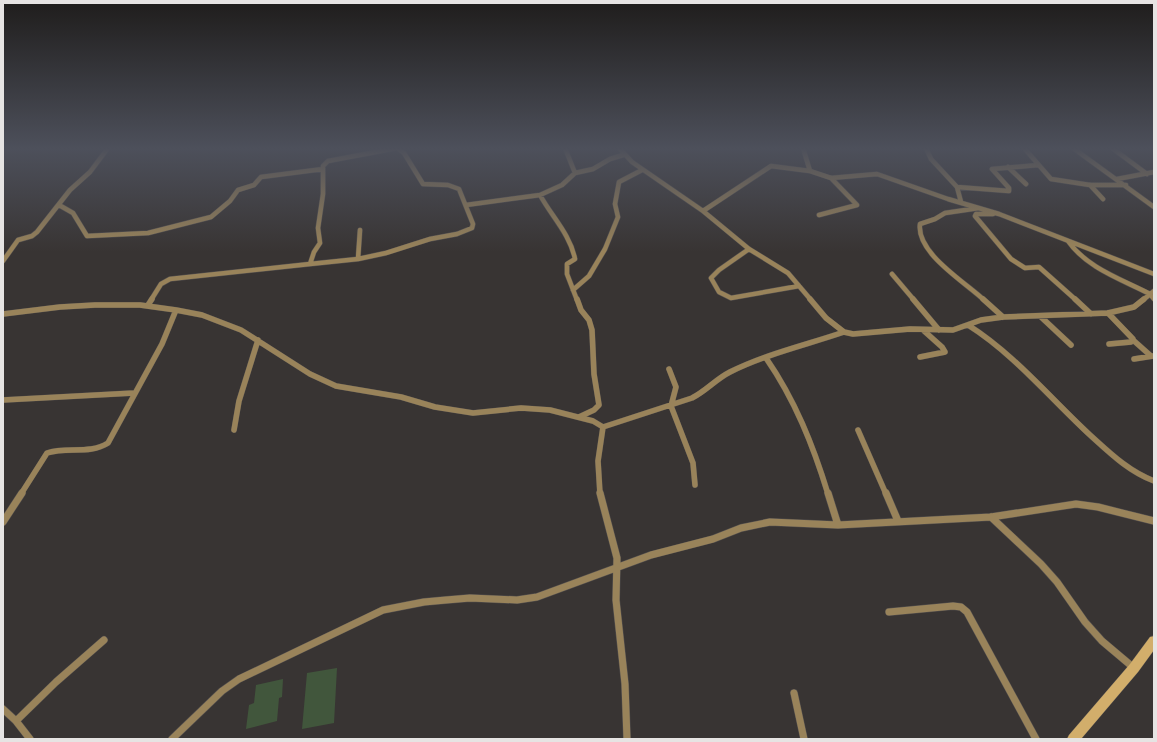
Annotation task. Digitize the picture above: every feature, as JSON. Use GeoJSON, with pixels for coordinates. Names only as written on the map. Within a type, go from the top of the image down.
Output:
{"type":"FeatureCollection","features":[{"type":"Feature","properties":{"kind":"main road"},"geometry":{"type":"LineString","coordinates":[[1073,739],[1134,668],[1154,641]]}},
{"type":"Feature","properties":{"kind":"street"},"geometry":{"type":"LineString","coordinates":[[3,261],[18,240],[35,234],[70,190],[78,183]]}},
{"type":"Feature","properties":{"kind":"street"},"geometry":{"type":"LineString","coordinates":[[59,205],[73,211],[79,219],[86,236],[143,234],[214,216],[233,198],[236,191],[254,185],[256,183]]}},
{"type":"Feature","properties":{"kind":"street"},"geometry":{"type":"LineString","coordinates":[[310,265],[314,252],[320,243],[318,228],[323,194],[323,183]]}},
{"type":"Feature","properties":{"kind":"street"},"geometry":{"type":"LineString","coordinates":[[148,306],[161,284],[170,279],[275,266],[310,265],[358,259],[386,253],[420,242],[457,234],[470,229],[473,224],[459,190],[453,186],[425,185],[421,183]]}},
{"type":"Feature","properties":{"kind":"street"},"geometry":{"type":"LineString","coordinates":[[466,205],[540,195],[565,183]]}},
{"type":"Feature","properties":{"kind":"street"},"geometry":{"type":"LineString","coordinates":[[573,290],[589,276],[605,249],[618,217],[615,204],[619,183]]}},
{"type":"Feature","properties":{"kind":"street"},"geometry":{"type":"LineString","coordinates":[[661,183],[703,211],[749,249],[788,273],[826,318],[844,332],[853,334],[953,330],[981,320],[1003,317],[1108,313],[1134,307],[1153,294],[1087,262],[1075,252],[1068,241]]}},
{"type":"Feature","properties":{"kind":"street"},"geometry":{"type":"LineString","coordinates":[[703,211],[745,183]]}},
{"type":"Feature","properties":{"kind":"street"},"geometry":{"type":"LineString","coordinates":[[819,215],[857,205],[835,183]]}},
{"type":"Feature","properties":{"kind":"street"},"geometry":{"type":"LineString","coordinates":[[903,183],[999,214],[1154,274]]}},
{"type":"Feature","properties":{"kind":"street"},"geometry":{"type":"LineString","coordinates":[[953,183],[957,187],[961,202]]}},
{"type":"Feature","properties":{"kind":"street"},"geometry":{"type":"LineString","coordinates":[[957,187],[1010,191],[1004,183]]}},
{"type":"Feature","properties":{"kind":"street"},"geometry":{"type":"LineString","coordinates":[[1075,183],[1090,185],[1126,185]]}},
{"type":"Feature","properties":{"kind":"street"},"geometry":{"type":"LineString","coordinates":[[1122,183],[1154,207]]}},
{"type":"Feature","properties":{"kind":"street"},"geometry":{"type":"LineString","coordinates":[[1090,185],[1103,199]]}},
{"type":"Feature","properties":{"kind":"street"},"geometry":{"type":"LineString","coordinates":[[540,195],[544,205],[557,219],[575,257],[575,260],[568,264],[567,268],[573,290],[581,310],[589,320],[592,330],[594,374],[599,405],[594,410],[579,417]]}},
{"type":"Feature","properties":{"kind":"street"},"geometry":{"type":"LineString","coordinates":[[981,208],[942,214],[936,219],[920,224],[919,231],[930,254],[973,289],[1003,317]]}},
{"type":"Feature","properties":{"kind":"street"},"geometry":{"type":"LineString","coordinates":[[999,214],[982,214],[975,216],[1011,259],[1025,268],[1039,267],[1091,314]]}},
{"type":"Feature","properties":{"kind":"street"},"geometry":{"type":"LineString","coordinates":[[358,259],[360,230]]}},
{"type":"Feature","properties":{"kind":"street"},"geometry":{"type":"LineString","coordinates":[[749,249],[720,268],[711,278],[712,282],[724,296],[735,298],[799,286]]}},
{"type":"Feature","properties":{"kind":"street"},"geometry":{"type":"LineString","coordinates":[[892,274],[939,330]]}},
{"type":"Feature","properties":{"kind":"street"},"geometry":{"type":"LineString","coordinates":[[3,314],[78,305],[148,306],[176,310],[216,320],[241,330],[323,381],[351,389],[401,397],[435,407],[466,412],[537,408],[593,421],[603,427]]}},
{"type":"Feature","properties":{"kind":"street"},"geometry":{"type":"LineString","coordinates":[[3,522],[47,453],[54,450],[97,450],[108,443],[134,392],[162,344],[176,310]]}},
{"type":"Feature","properties":{"kind":"street"},"geometry":{"type":"LineString","coordinates":[[1108,313],[1133,338],[1133,340],[1153,356]]}},
{"type":"Feature","properties":{"kind":"street"},"geometry":{"type":"LineString","coordinates":[[1040,316],[1071,345]]}},
{"type":"Feature","properties":{"kind":"street"},"geometry":{"type":"LineString","coordinates":[[968,325],[1001,348],[1120,462],[1135,472],[1154,481]]}},
{"type":"Feature","properties":{"kind":"street"},"geometry":{"type":"LineString","coordinates":[[920,357],[945,352],[942,347],[923,330]]}},
{"type":"Feature","properties":{"kind":"street"},"geometry":{"type":"LineString","coordinates":[[603,427],[638,414],[671,406],[702,393],[728,373],[766,358],[844,332]]}},
{"type":"Feature","properties":{"kind":"street"},"geometry":{"type":"LineString","coordinates":[[234,430],[239,401],[258,340]]}},
{"type":"Feature","properties":{"kind":"street"},"geometry":{"type":"LineString","coordinates":[[1109,344],[1127,343],[1133,340]]}},
{"type":"Feature","properties":{"kind":"street"},"geometry":{"type":"LineString","coordinates":[[1134,359],[1153,356]]}},
{"type":"Feature","properties":{"kind":"street"},"geometry":{"type":"LineString","coordinates":[[766,358],[786,386],[810,436],[838,525]]}},
{"type":"Feature","properties":{"kind":"street"},"geometry":{"type":"LineString","coordinates":[[669,369],[676,387],[671,406],[693,463],[695,485]]}},
{"type":"Feature","properties":{"kind":"street"},"geometry":{"type":"LineString","coordinates":[[3,400],[134,392]]}},
{"type":"Feature","properties":{"kind":"street"},"geometry":{"type":"LineString","coordinates":[[603,427],[598,461],[601,501],[617,558],[616,600],[625,684],[627,739]]}},
{"type":"Feature","properties":{"kind":"street"},"geometry":{"type":"LineString","coordinates":[[858,430],[898,520]]}},
{"type":"Feature","properties":{"kind":"street"},"geometry":{"type":"LineString","coordinates":[[172,739],[222,691],[239,679],[384,610],[424,602],[446,600],[470,598],[517,600],[537,597],[651,554],[713,539],[741,528],[770,522],[838,525],[898,520],[991,517],[1076,504],[1098,507],[1154,521]]}},
{"type":"Feature","properties":{"kind":"street"},"geometry":{"type":"LineString","coordinates":[[991,517],[1041,564],[1057,582],[1085,622],[1102,641],[1134,668]]}},
{"type":"Feature","properties":{"kind":"street"},"geometry":{"type":"LineString","coordinates":[[889,612],[953,606],[961,607],[967,612],[1036,739]]}},
{"type":"Feature","properties":{"kind":"street"},"geometry":{"type":"LineString","coordinates":[[16,721],[56,682],[104,640]]}},
{"type":"Feature","properties":{"kind":"street"},"geometry":{"type":"LineString","coordinates":[[794,693],[804,739]]}},
{"type":"Feature","properties":{"kind":"street"},"geometry":{"type":"LineString","coordinates":[[3,709],[16,721],[30,739]]}},
{"type":"Feature","properties":{"kind":"green space"},"geometry":{"type":"Polygon","coordinates":[[[337,668],[334,723],[302,729],[307,673],[337,668]]]}},
{"type":"Feature","properties":{"kind":"green space"},"geometry":{"type":"Polygon","coordinates":[[[283,679],[282,697],[279,698],[277,721],[246,729],[249,705],[254,703],[256,685],[283,679]]]}}]}
